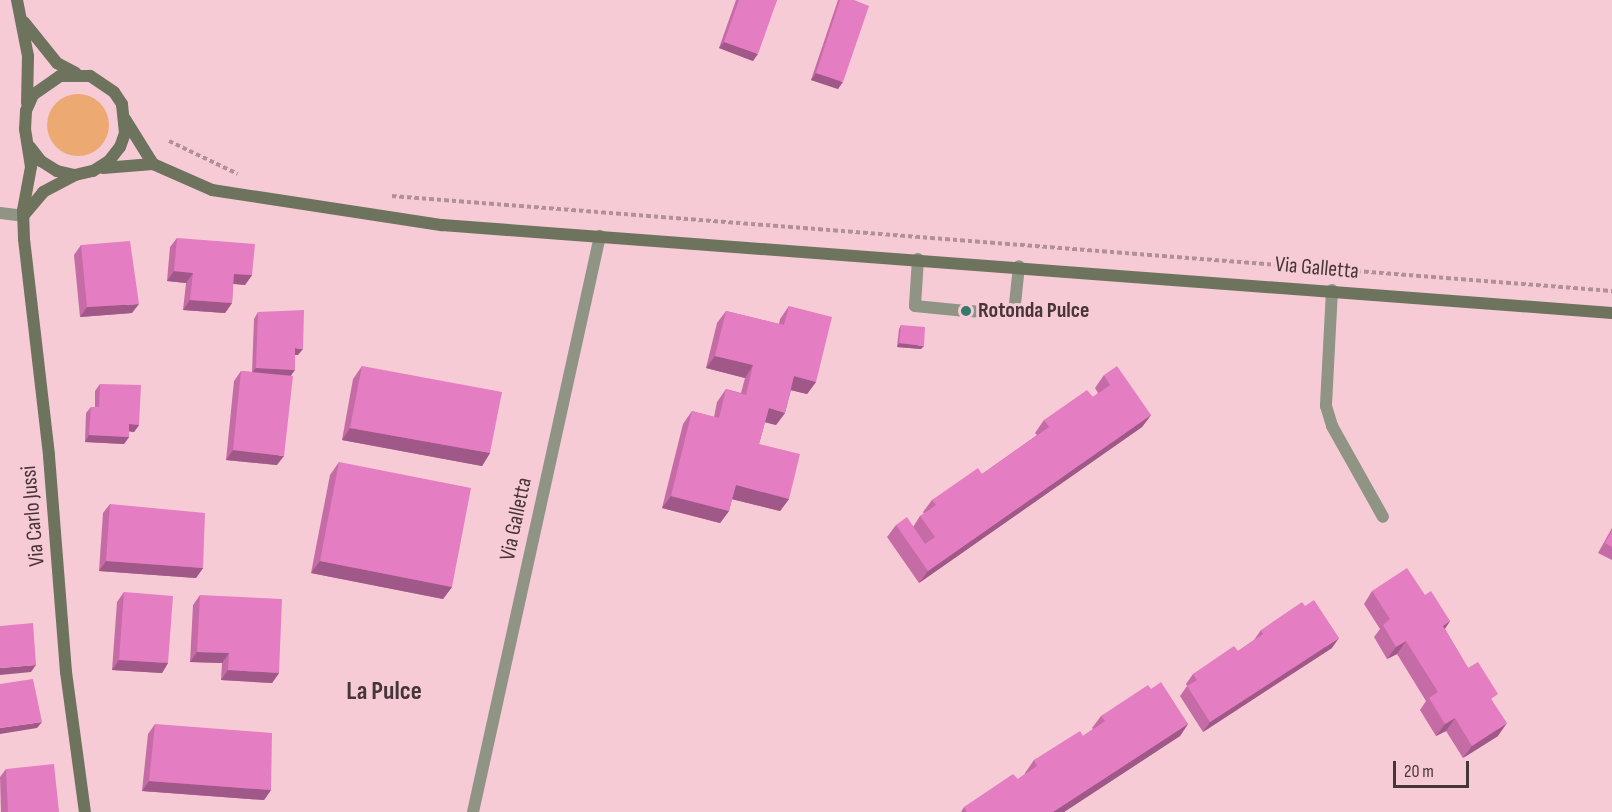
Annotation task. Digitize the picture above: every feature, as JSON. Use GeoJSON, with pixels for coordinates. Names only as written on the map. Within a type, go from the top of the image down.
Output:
{"type":"FeatureCollection","features":[{"type":"Feature","properties":{"kind":"street","name":"Via Carlo Jussi"},"geometry":{"type":"LineString","coordinates":[[17,0],[29,73],[24,129],[30,147],[30,183],[23,216],[66,672],[85,812]]}},
{"type":"Feature","properties":{"kind":"street","name":"Via Carlo Jussi"},"geometry":{"type":"LineString","coordinates":[[21,19],[42,47],[76,73],[97,79],[114,92],[125,119]]}},
{"type":"Feature","properties":{"kind":"street"},"geometry":{"type":"LineString","coordinates":[[26,111],[45,83],[76,73]]}},
{"type":"Feature","properties":{"kind":"street"},"geometry":{"type":"LineString","coordinates":[[125,119],[153,164]]}},
{"type":"Feature","properties":{"kind":"street"},"geometry":{"type":"LineString","coordinates":[[30,147],[41,161],[57,171],[75,174],[93,171],[109,161],[120,147],[125,119]]}},
{"type":"Feature","properties":{"kind":"street","name":"Via Galletta"},"geometry":{"type":"LineString","coordinates":[[93,171],[115,164],[153,164],[212,190],[309,207],[442,225],[1019,266],[1612,314]]}},
{"type":"Feature","properties":{"kind":"street"},"geometry":{"type":"LineString","coordinates":[[0,213],[23,216],[43,192],[75,174]]}},
{"type":"Feature","properties":{"kind":"street","name":"Via Galletta"},"geometry":{"type":"LineString","coordinates":[[473,812],[600,236]]}},
{"type":"Feature","properties":{"kind":"street"},"geometry":{"type":"LineString","coordinates":[[918,259],[915,306],[966,311],[1014,313],[1019,266]]}},
{"type":"Feature","properties":{"kind":"street"},"geometry":{"type":"LineString","coordinates":[[1332,290],[1326,406],[1332,426],[1383,517]]}},
{"type":"Feature","properties":{"kind":"path"},"geometry":{"type":"LineString","coordinates":[[169,141],[242,176]]}},
{"type":"Feature","properties":{"kind":"path"},"geometry":{"type":"LineString","coordinates":[[380,195],[1612,291]]}},
{"type":"Feature","properties":{"kind":"shaded area"},"geometry":{"type":"Polygon","coordinates":[[[72,94],[84,94],[100,103],[107,113],[109,125],[107,137],[100,147],[84,156],[72,156],[61,151],[52,142],[47,131],[47,119],[52,108],[61,99],[72,94]]]}},
{"type":"Feature","properties":{"kind":"building"},"geometry":{"type":"Polygon","coordinates":[[[739,0],[777,0],[758,54],[724,42],[739,0]]]}},
{"type":"Feature","properties":{"kind":"building"},"geometry":{"type":"Polygon","coordinates":[[[840,0],[854,0],[869,6],[843,82],[816,73],[840,0]]]}},
{"type":"Feature","properties":{"kind":"building"},"geometry":{"type":"Polygon","coordinates":[[[177,238],[255,244],[252,275],[234,274],[232,303],[190,300],[193,273],[174,271],[177,238]]]}},
{"type":"Feature","properties":{"kind":"building"},"geometry":{"type":"Polygon","coordinates":[[[130,241],[139,304],[87,307],[81,245],[130,241]]]}},
{"type":"Feature","properties":{"kind":"building"},"geometry":{"type":"Polygon","coordinates":[[[789,306],[832,317],[816,382],[794,376],[785,413],[769,408],[759,444],[800,454],[789,499],[736,485],[729,511],[671,496],[692,411],[719,418],[726,389],[746,395],[753,365],[715,356],[726,311],[784,325],[789,306]]]}},
{"type":"Feature","properties":{"kind":"building"},"geometry":{"type":"Polygon","coordinates":[[[304,310],[303,349],[295,348],[295,370],[256,368],[258,312],[304,310]]]}},
{"type":"Feature","properties":{"kind":"building"},"geometry":{"type":"Polygon","coordinates":[[[901,325],[925,327],[924,346],[899,343],[901,325]]]}},
{"type":"Feature","properties":{"kind":"building"},"geometry":{"type":"Polygon","coordinates":[[[362,366],[502,392],[490,453],[350,428],[362,366]]]}},
{"type":"Feature","properties":{"kind":"building"},"geometry":{"type":"Polygon","coordinates":[[[1117,366],[1151,415],[928,571],[896,525],[907,517],[925,544],[935,537],[920,516],[936,505],[932,500],[978,468],[982,474],[1049,427],[1044,420],[1087,390],[1093,397],[1110,385],[1104,375],[1117,366]]]}},
{"type":"Feature","properties":{"kind":"building"},"geometry":{"type":"Polygon","coordinates":[[[241,371],[293,376],[284,456],[233,450],[241,371]]]}},
{"type":"Feature","properties":{"kind":"building"},"geometry":{"type":"Polygon","coordinates":[[[100,384],[141,385],[139,425],[129,424],[129,437],[89,435],[91,407],[99,407],[100,384]]]}},
{"type":"Feature","properties":{"kind":"building"},"geometry":{"type":"Polygon","coordinates":[[[339,462],[471,488],[452,587],[320,561],[339,462]]]}},
{"type":"Feature","properties":{"kind":"building"},"geometry":{"type":"Polygon","coordinates":[[[110,504],[205,513],[203,568],[106,561],[110,504]]]}},
{"type":"Feature","properties":{"kind":"building"},"geometry":{"type":"Polygon","coordinates":[[[1612,531],[1612,547],[1605,543],[1612,531]]]}},
{"type":"Feature","properties":{"kind":"building"},"geometry":{"type":"Polygon","coordinates":[[[1407,568],[1425,595],[1431,591],[1450,621],[1443,626],[1468,668],[1478,662],[1498,694],[1491,699],[1507,723],[1472,746],[1455,718],[1445,724],[1429,698],[1438,692],[1406,641],[1396,647],[1383,625],[1390,619],[1372,591],[1407,568]]]}},
{"type":"Feature","properties":{"kind":"building"},"geometry":{"type":"Polygon","coordinates":[[[124,592],[173,596],[168,663],[119,660],[124,592]]]}},
{"type":"Feature","properties":{"kind":"building"},"geometry":{"type":"Polygon","coordinates":[[[200,595],[282,599],[279,673],[228,670],[229,653],[197,652],[200,595]]]}},
{"type":"Feature","properties":{"kind":"building"},"geometry":{"type":"Polygon","coordinates":[[[1314,600],[1339,638],[1210,722],[1187,686],[1197,680],[1193,674],[1234,646],[1238,651],[1263,634],[1261,630],[1302,602],[1305,606],[1314,600]]]}},
{"type":"Feature","properties":{"kind":"building"},"geometry":{"type":"Polygon","coordinates":[[[33,623],[36,665],[0,668],[0,626],[33,623]]]}},
{"type":"Feature","properties":{"kind":"building"},"geometry":{"type":"Polygon","coordinates":[[[33,679],[42,722],[0,728],[0,684],[33,679]]]}},
{"type":"Feature","properties":{"kind":"building"},"geometry":{"type":"Polygon","coordinates":[[[1161,682],[1188,724],[1053,812],[967,812],[964,807],[1013,774],[1018,779],[1037,766],[1034,760],[1080,731],[1083,736],[1105,721],[1101,716],[1148,685],[1151,689],[1161,682]]]}},
{"type":"Feature","properties":{"kind":"building"},"geometry":{"type":"Polygon","coordinates":[[[155,724],[272,733],[271,790],[149,781],[155,724]]]}},
{"type":"Feature","properties":{"kind":"building"},"geometry":{"type":"Polygon","coordinates":[[[54,764],[59,812],[8,812],[6,769],[54,764]]]}},
{"type":"Feature","properties":{"kind":"place","name":"Rotonda Pulce"},"geometry":{"type":"Point","coordinates":[966,311]}},
{"type":"Feature","properties":{"kind":"district","name":"La Pulce"},"geometry":{"type":"Point","coordinates":[384,692]}}]}
